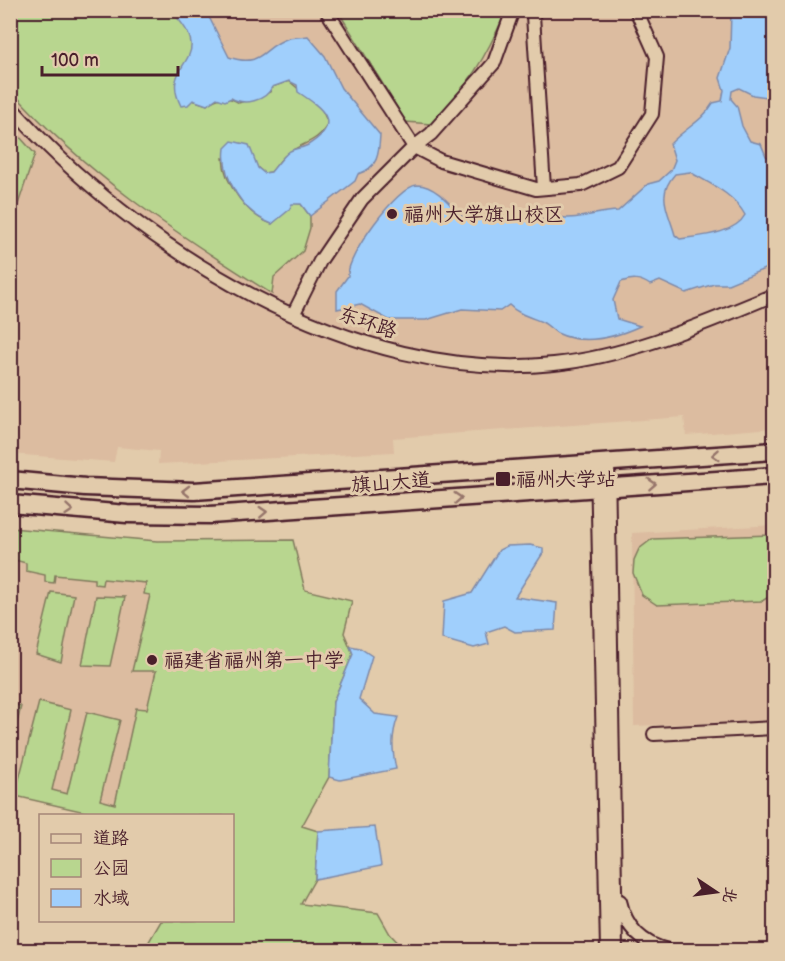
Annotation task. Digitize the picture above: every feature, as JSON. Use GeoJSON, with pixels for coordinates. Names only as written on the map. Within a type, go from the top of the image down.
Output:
{"type":"FeatureCollection","features":[{"type":"Feature","properties":{"kind":"highway","name":"旗山大道"},"geometry":{"type":"LineString","coordinates":[[10,480],[96,488],[194,491],[774,451]]}},
{"type":"Feature","properties":{"kind":"highway","name":"旗山大道"},"geometry":{"type":"LineString","coordinates":[[10,504],[127,514],[210,515],[774,476]]}},
{"type":"Feature","properties":{"kind":"street"},"geometry":{"type":"LineString","coordinates":[[326,10],[414,147],[441,161],[536,189],[581,185],[618,167],[652,114],[657,57],[636,10]]}},
{"type":"Feature","properties":{"kind":"street"},"geometry":{"type":"LineString","coordinates":[[294,314],[320,261],[362,200],[414,147],[431,134],[494,63],[513,10]]}},
{"type":"Feature","properties":{"kind":"street"},"geometry":{"type":"LineString","coordinates":[[535,10],[533,15],[544,188]]}},
{"type":"Feature","properties":{"kind":"street","name":"东环路"},"geometry":{"type":"LineString","coordinates":[[10,106],[71,169],[118,208],[196,263],[339,335],[396,353],[448,362],[510,367],[555,364],[612,354],[673,335],[774,295]]}},
{"type":"Feature","properties":{"kind":"street"},"geometry":{"type":"LineString","coordinates":[[602,463],[616,951]]}},
{"type":"Feature","properties":{"kind":"street"},"geometry":{"type":"LineString","coordinates":[[603,487],[607,951]]}},
{"type":"Feature","properties":{"kind":"street"},"geometry":{"type":"LineString","coordinates":[[654,734],[730,733],[774,728]]}},
{"type":"Feature","properties":{"kind":"street"},"geometry":{"type":"LineString","coordinates":[[615,884],[623,915],[630,927],[650,944],[668,951]]}},
{"type":"Feature","properties":{"kind":"shaded area","name":"福州大学旗山校区"},"geometry":{"type":"Polygon","coordinates":[[[10,11],[774,11],[774,428],[686,435],[684,417],[393,438],[394,452],[158,464],[159,451],[117,447],[114,462],[11,454],[10,11]]]}},
{"type":"Feature","properties":{"kind":"shaded area"},"geometry":{"type":"Polygon","coordinates":[[[774,525],[774,720],[634,726],[632,533],[774,525]]]}},
{"type":"Feature","properties":{"kind":"shaded area","name":"福建省福州第一中学"},"geometry":{"type":"Polygon","coordinates":[[[11,528],[157,541],[293,540],[232,814],[93,814],[11,796],[11,528]]]}},
{"type":"Feature","properties":{"kind":"green space"},"geometry":{"type":"Polygon","coordinates":[[[13,10],[171,11],[188,28],[192,41],[192,100],[207,105],[215,100],[227,98],[239,103],[270,92],[272,87],[289,81],[321,108],[328,123],[325,129],[312,140],[288,153],[271,172],[264,173],[258,168],[223,158],[228,178],[239,198],[263,220],[272,224],[292,203],[301,204],[310,216],[310,228],[303,251],[274,277],[272,294],[167,225],[101,176],[70,149],[11,90],[10,12],[13,10]]]}},
{"type":"Feature","properties":{"kind":"green space"},"geometry":{"type":"Polygon","coordinates":[[[338,11],[506,11],[491,44],[474,72],[431,124],[406,122],[338,11]]]}},
{"type":"Feature","properties":{"kind":"green space"},"geometry":{"type":"Polygon","coordinates":[[[11,127],[35,154],[11,225],[11,127]]]}},
{"type":"Feature","properties":{"kind":"green space","name":"福建省福州第一中学"},"geometry":{"type":"Polygon","coordinates":[[[11,528],[157,541],[293,540],[305,590],[352,601],[344,633],[353,654],[333,702],[329,777],[302,826],[318,831],[315,879],[301,904],[378,913],[390,934],[405,950],[144,950],[160,922],[234,922],[234,814],[94,814],[11,795],[10,782],[18,783],[39,702],[71,710],[52,790],[67,794],[87,712],[120,720],[100,800],[115,804],[136,708],[147,709],[156,671],[132,671],[150,595],[144,594],[146,583],[103,579],[102,585],[94,584],[94,579],[55,575],[54,583],[45,582],[45,575],[26,571],[26,563],[11,559],[11,528]]]}},
{"type":"Feature","properties":{"kind":"green space"},"geometry":{"type":"Polygon","coordinates":[[[774,535],[774,594],[762,601],[657,605],[642,595],[633,573],[634,560],[639,549],[652,539],[774,535]]]}},
{"type":"Feature","properties":{"kind":"green space"},"geometry":{"type":"Polygon","coordinates":[[[51,592],[74,595],[61,662],[36,654],[51,592]]]}},
{"type":"Feature","properties":{"kind":"green space"},"geometry":{"type":"Polygon","coordinates":[[[96,596],[125,597],[110,666],[82,665],[96,596]]]}},
{"type":"Feature","properties":{"kind":"green space"},"geometry":{"type":"Polygon","coordinates":[[[10,704],[21,706],[11,749],[10,704]]]}},
{"type":"Feature","properties":{"kind":"water"},"geometry":{"type":"Polygon","coordinates":[[[171,11],[206,11],[229,57],[240,60],[256,58],[289,38],[308,36],[325,56],[341,88],[380,135],[378,154],[370,168],[358,174],[355,181],[310,216],[301,204],[292,204],[289,210],[272,224],[252,212],[243,203],[230,182],[225,148],[232,141],[249,145],[258,168],[264,173],[271,172],[290,151],[306,146],[319,137],[325,130],[326,116],[315,104],[298,92],[297,85],[289,81],[272,87],[265,96],[254,101],[242,102],[231,98],[225,101],[217,98],[207,105],[193,100],[188,105],[181,106],[176,91],[176,79],[190,52],[191,41],[185,28],[171,11]]]}},
{"type":"Feature","properties":{"kind":"water"},"geometry":{"type":"Polygon","coordinates":[[[731,11],[774,11],[774,98],[753,95],[739,88],[732,91],[731,99],[737,106],[742,126],[750,141],[761,144],[766,156],[774,161],[774,265],[728,284],[714,284],[686,293],[660,281],[650,285],[636,279],[621,282],[613,300],[617,319],[640,326],[621,334],[600,338],[567,337],[509,305],[500,311],[462,309],[426,320],[389,320],[360,304],[337,309],[337,291],[348,276],[355,254],[386,209],[408,188],[417,185],[430,188],[461,216],[496,220],[573,218],[618,211],[648,184],[659,181],[671,170],[675,160],[670,144],[699,120],[713,103],[722,101],[724,90],[720,78],[730,48],[731,11]],[[690,172],[675,174],[666,189],[665,203],[675,235],[680,239],[707,235],[725,230],[740,221],[745,215],[728,195],[690,172]]]}},
{"type":"Feature","properties":{"kind":"water"},"geometry":{"type":"Polygon","coordinates":[[[530,545],[543,548],[543,553],[515,597],[557,603],[555,630],[515,632],[504,626],[486,632],[489,644],[474,648],[442,639],[444,601],[472,593],[499,550],[507,546],[530,545]]]}},
{"type":"Feature","properties":{"kind":"water"},"geometry":{"type":"Polygon","coordinates":[[[350,646],[360,648],[372,656],[359,699],[375,714],[398,717],[393,743],[396,769],[340,780],[329,777],[333,702],[353,654],[350,646]]]}},
{"type":"Feature","properties":{"kind":"water"},"geometry":{"type":"Polygon","coordinates":[[[375,827],[381,866],[315,879],[318,831],[375,827]]]}},
{"type":"Feature","properties":{"kind":"place","name":"福州大学旗山校区"},"geometry":{"type":"Point","coordinates":[392,214]}},
{"type":"Feature","properties":{"kind":"place","name":"福州大学站"},"geometry":{"type":"Point","coordinates":[503,479]}},
{"type":"Feature","properties":{"kind":"place","name":"福建省福州第一中学"},"geometry":{"type":"Point","coordinates":[152,660]}}]}
